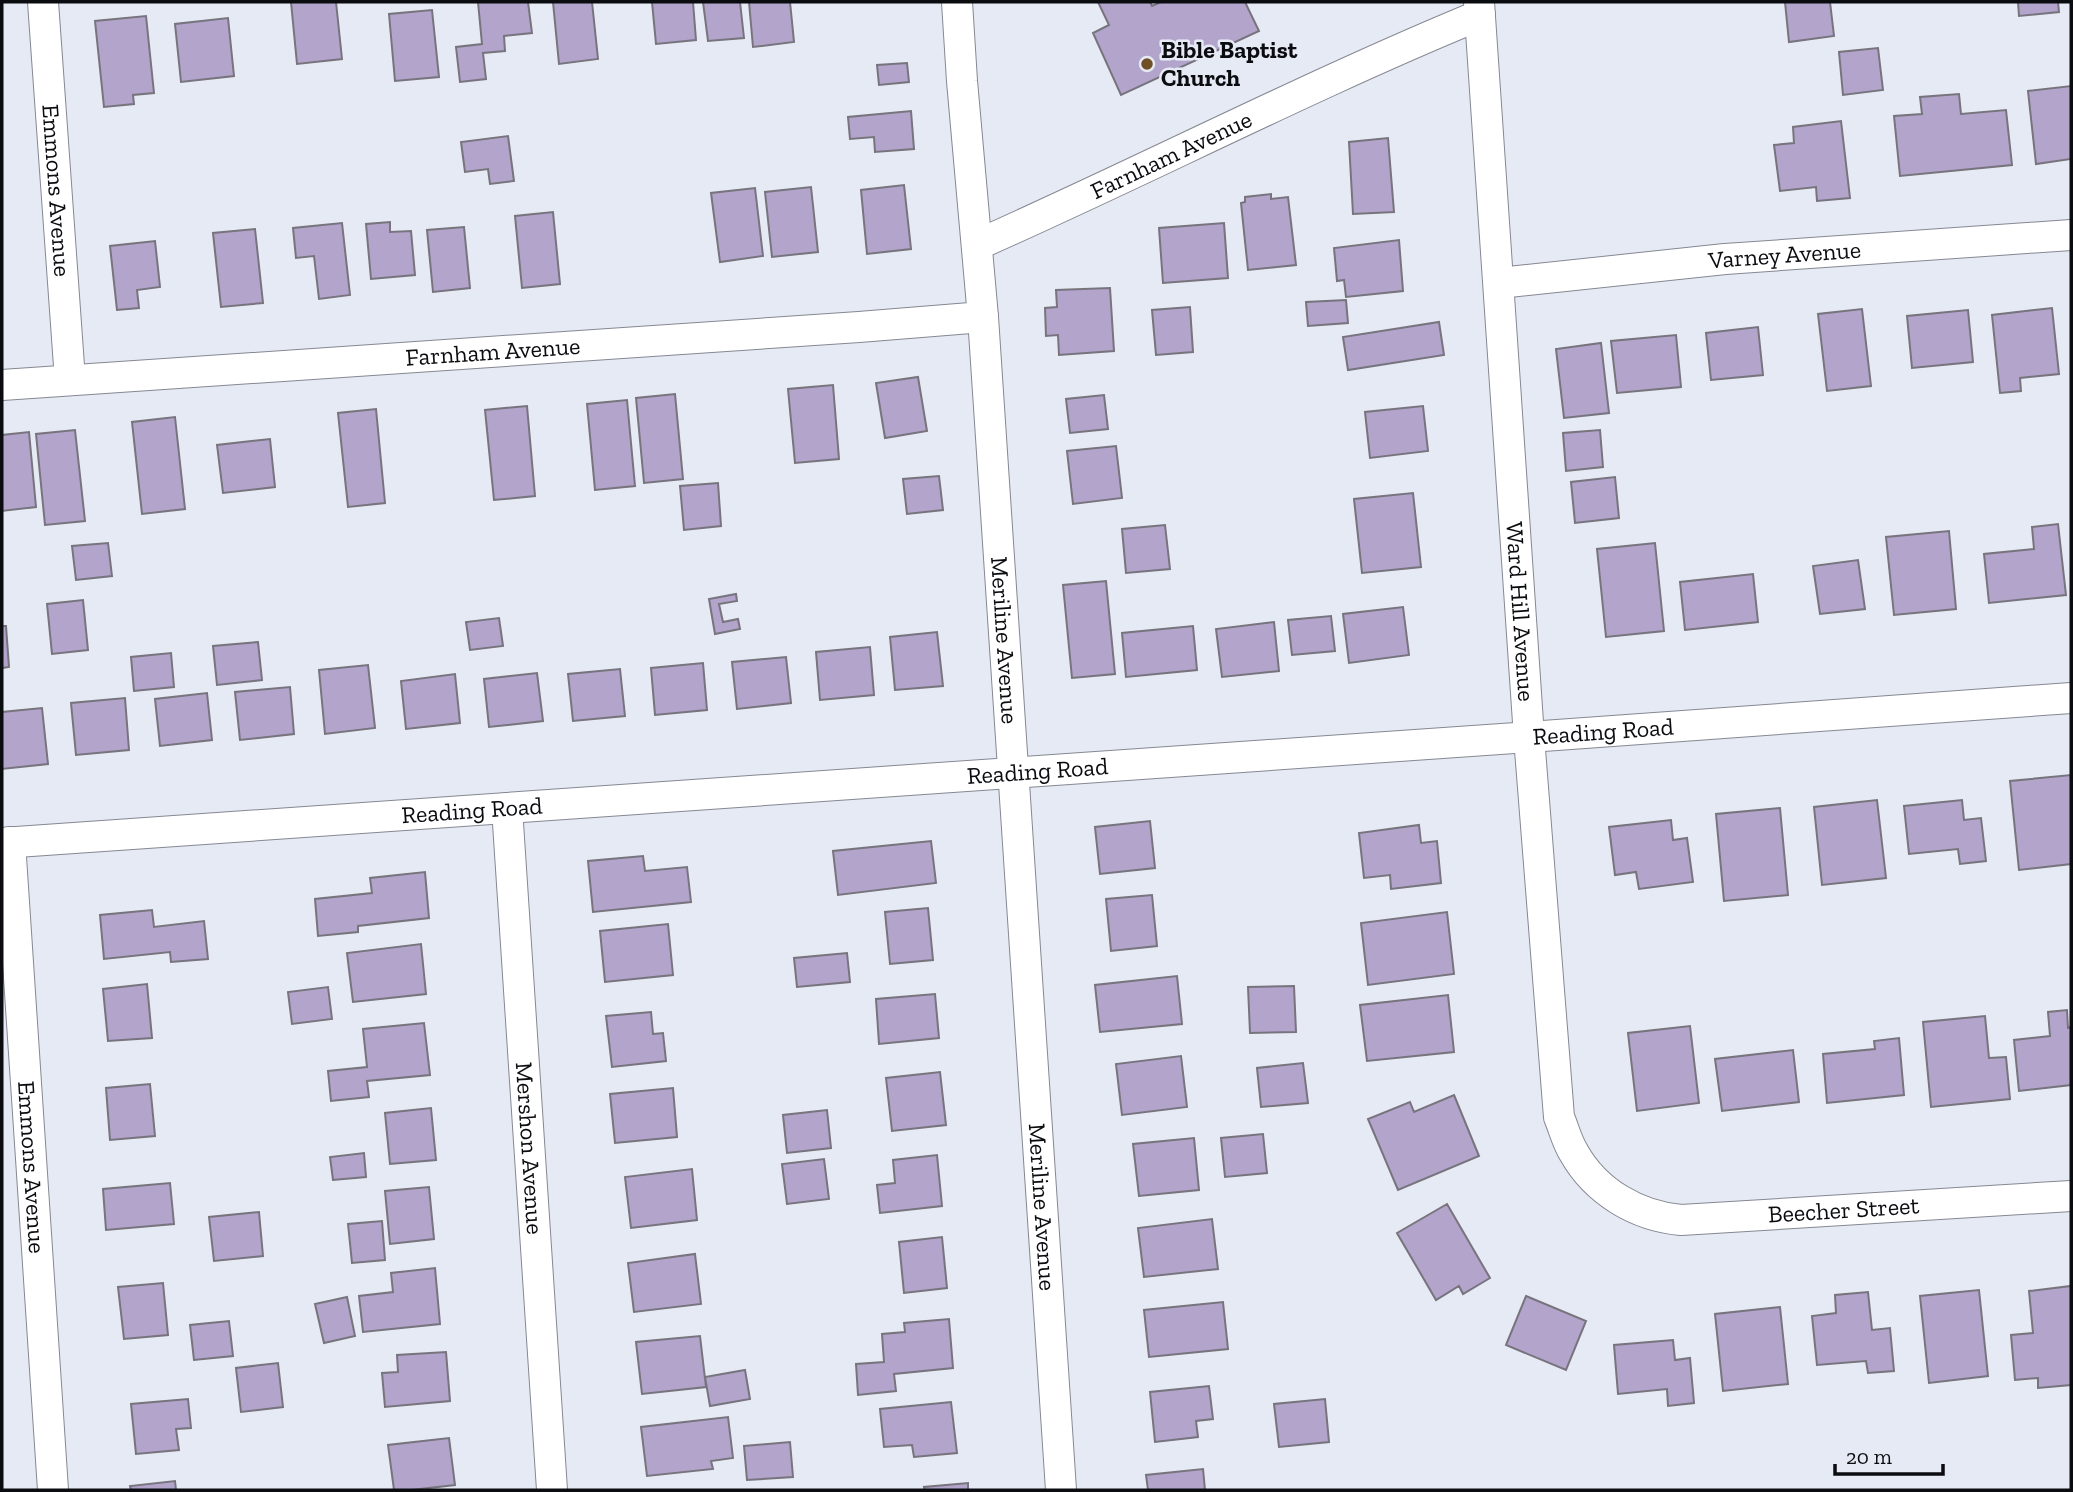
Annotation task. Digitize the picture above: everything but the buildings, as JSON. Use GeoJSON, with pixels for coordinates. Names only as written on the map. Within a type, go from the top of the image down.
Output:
{"type":"FeatureCollection","features":[{"type":"Feature","properties":{"kind":"street","name":"Emmons Avenue"},"geometry":{"type":"LineString","coordinates":[[43,2],[70,380]]}},
{"type":"Feature","properties":{"kind":"street","name":"Meriline Avenue"},"geometry":{"type":"LineString","coordinates":[[957,2],[983,317],[1061,1490]]}},
{"type":"Feature","properties":{"kind":"street","name":"Farnham Avenue"},"geometry":{"type":"LineString","coordinates":[[977,244],[1063,207],[1480,8]]}},
{"type":"Feature","properties":{"kind":"street","name":"Ward Hill Avenue"},"geometry":{"type":"LineString","coordinates":[[1480,8],[1529,737],[1559,1118],[1573,1153],[1594,1180],[1618,1200]]}},
{"type":"Feature","properties":{"kind":"street","name":"Varney Avenue"},"geometry":{"type":"LineString","coordinates":[[1499,283],[1725,259],[2071,235]]}},
{"type":"Feature","properties":{"kind":"street","name":"Farnham Avenue"},"geometry":{"type":"LineString","coordinates":[[2,385],[983,317]]}},
{"type":"Feature","properties":{"kind":"street","name":"Reading Road"},"geometry":{"type":"LineString","coordinates":[[6,843],[2071,698]]}},
{"type":"Feature","properties":{"kind":"street","name":"Mershon Avenue"},"geometry":{"type":"LineString","coordinates":[[507,808],[552,1490]]}},
{"type":"Feature","properties":{"kind":"street","name":"Emmons Avenue"},"geometry":{"type":"LineString","coordinates":[[6,843],[53,1490]]}},
{"type":"Feature","properties":{"kind":"street","name":"Beecher Street"},"geometry":{"type":"LineString","coordinates":[[1618,1200],[1636,1209],[1681,1220],[2071,1196]]}},
{"type":"Feature","properties":{"kind":"place","name":"Bible Baptist Church"},"geometry":{"type":"Point","coordinates":[1147,64]}}]}
